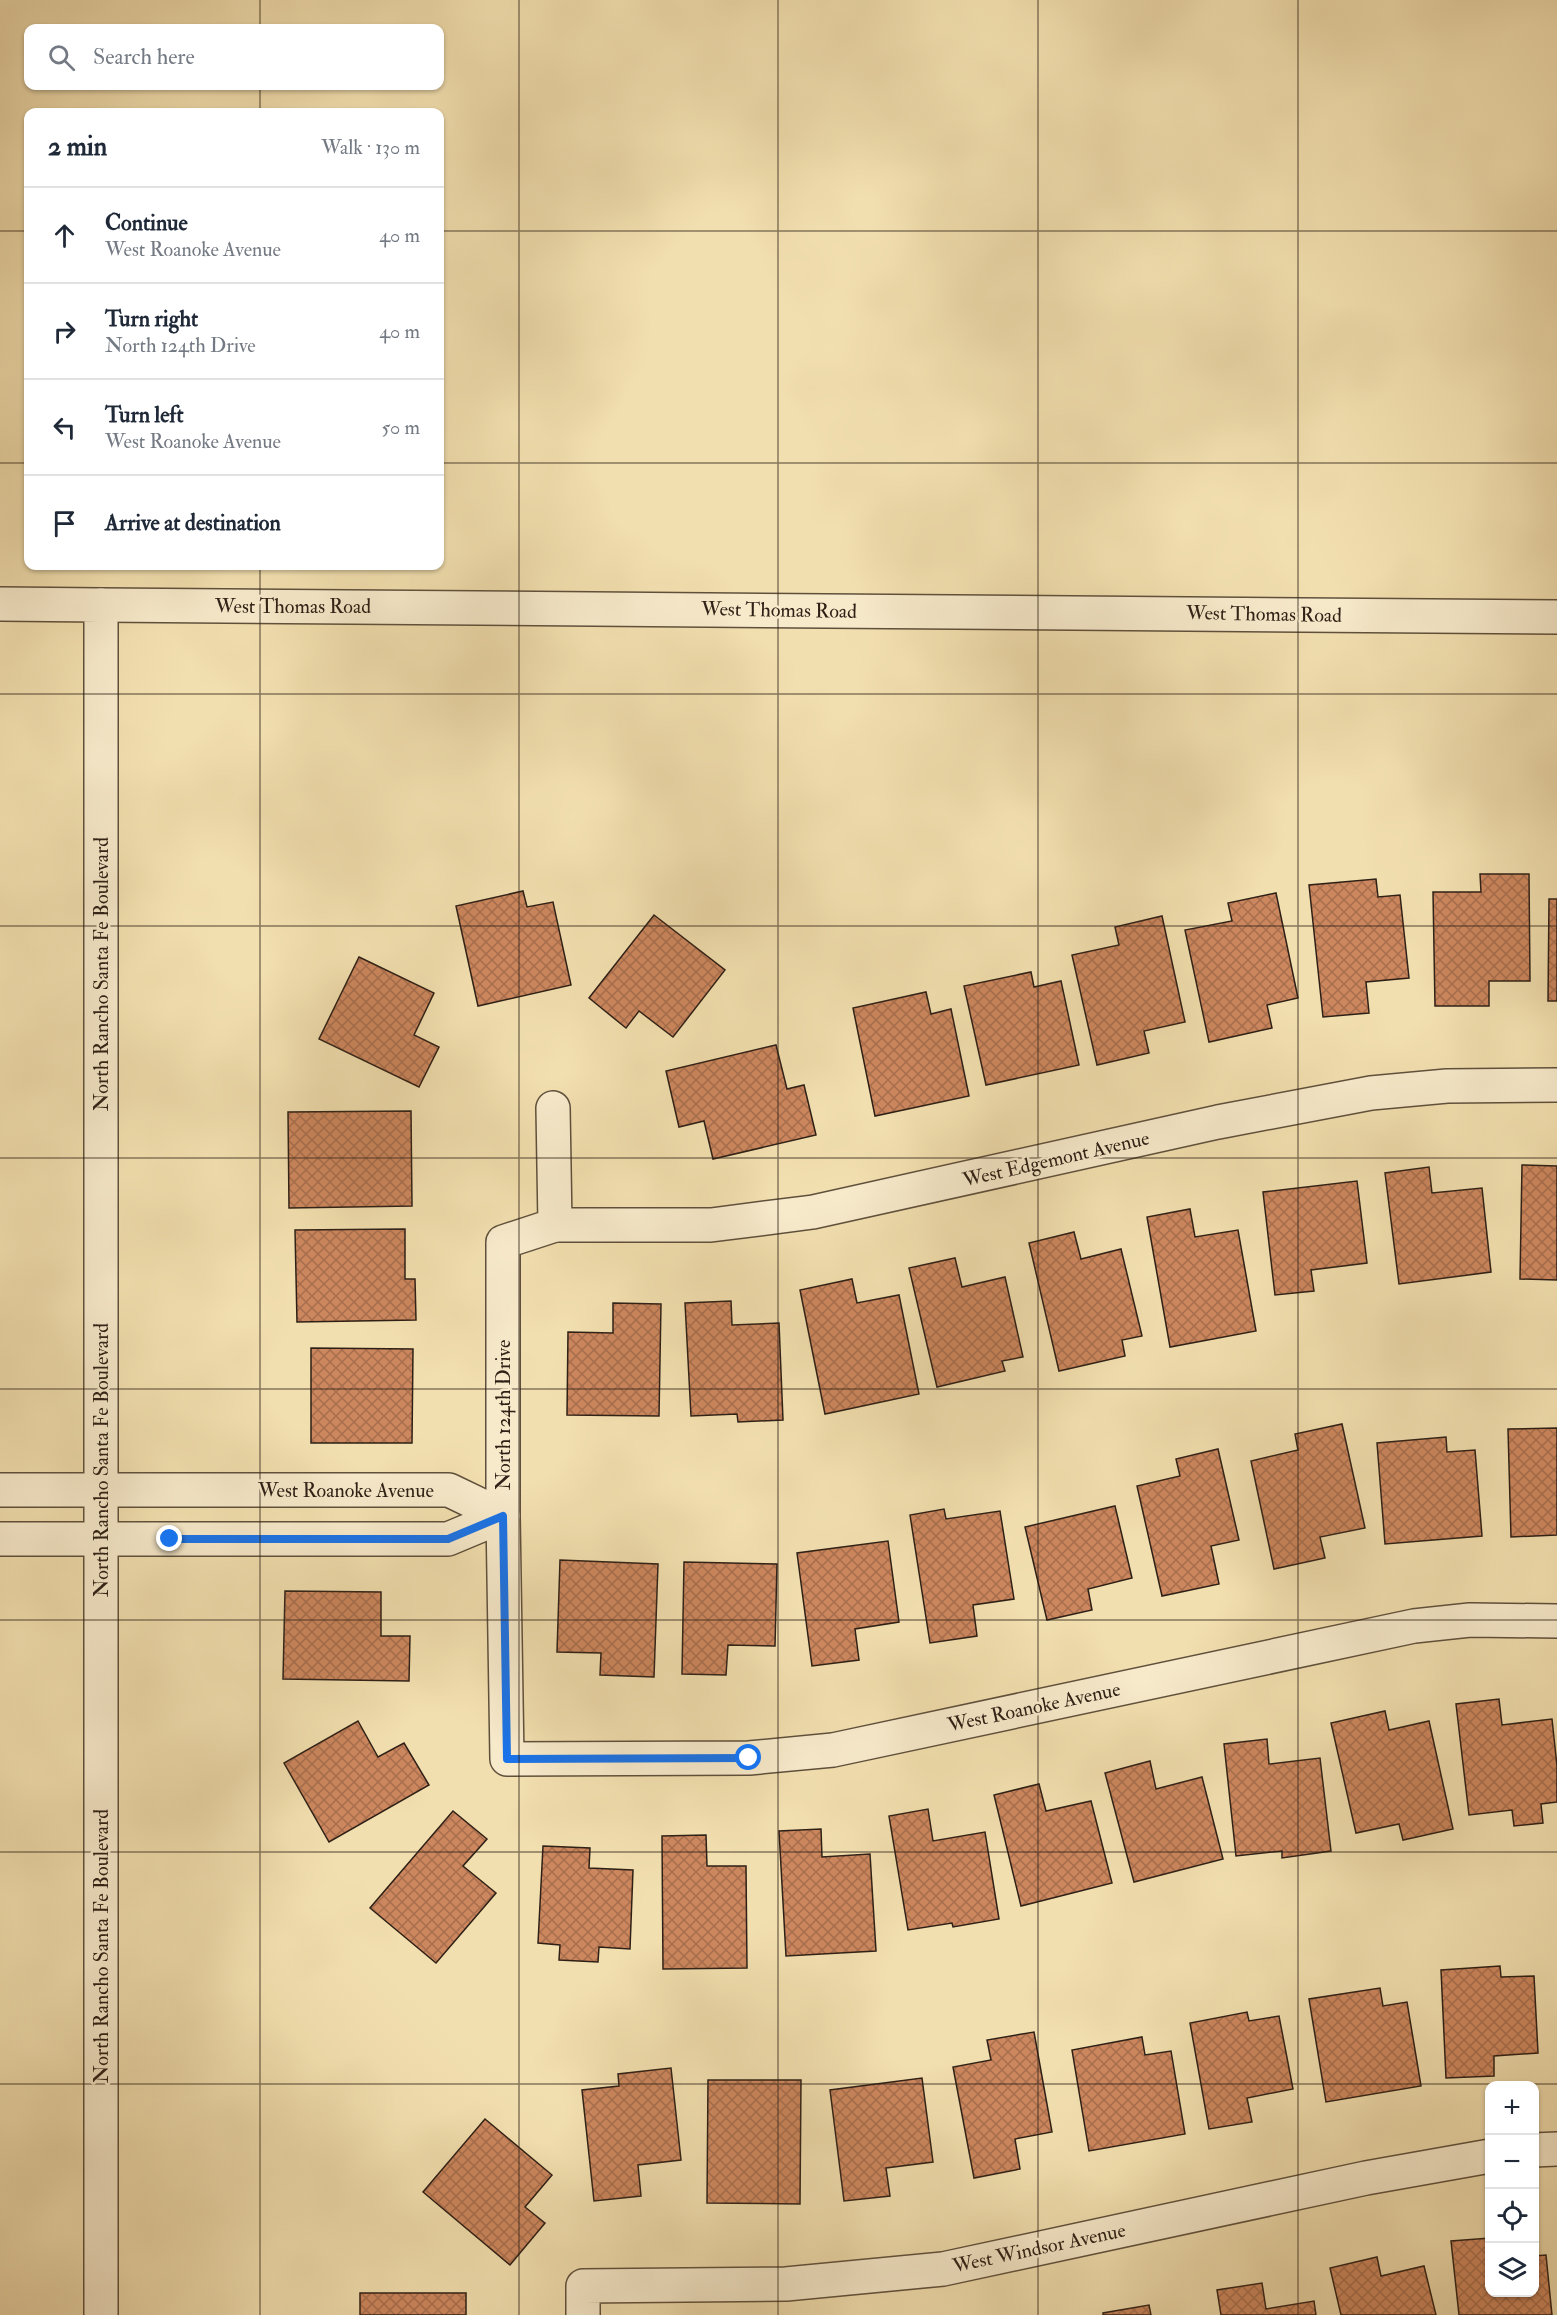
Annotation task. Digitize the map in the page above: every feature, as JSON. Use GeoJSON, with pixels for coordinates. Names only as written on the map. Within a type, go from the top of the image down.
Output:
{"type":"FeatureCollection","features":[{"type":"Feature","properties":{"kind":"street","name":"West Thomas Road"},"geometry":{"type":"LineString","coordinates":[[0,604],[1557,617]]}},
{"type":"Feature","properties":{"kind":"street","name":"North Rancho Santa Fe Boulevard"},"geometry":{"type":"LineString","coordinates":[[101,605],[101,2315]]}},
{"type":"Feature","properties":{"kind":"street","name":"West Edgemont Avenue"},"geometry":{"type":"LineString","coordinates":[[555,1225],[711,1225],[757,1221],[813,1212],[1218,1122],[1371,1093],[1447,1086],[1557,1085]]}},
{"type":"Feature","properties":{"kind":"street"},"geometry":{"type":"LineString","coordinates":[[553,1108],[555,1225]]}},
{"type":"Feature","properties":{"kind":"street","name":"North 124th Drive"},"geometry":{"type":"LineString","coordinates":[[507,1759],[503,1516],[503,1242],[555,1225]]}},
{"type":"Feature","properties":{"kind":"street","name":"West Roanoke Avenue"},"geometry":{"type":"LineString","coordinates":[[0,1490],[449,1490],[503,1516]]}},
{"type":"Feature","properties":{"kind":"street"},"geometry":{"type":"LineString","coordinates":[[0,1539],[448,1539],[503,1516]]}},
{"type":"Feature","properties":{"kind":"street","name":"West Roanoke Avenue"},"geometry":{"type":"LineString","coordinates":[[507,1759],[749,1758],[833,1750],[1414,1626],[1470,1620],[1557,1621]]}},
{"type":"Feature","properties":{"kind":"street"},"geometry":{"type":"LineString","coordinates":[[1539,2150],[1557,2149]]}},
{"type":"Feature","properties":{"kind":"street","name":"West Windsor Avenue"},"geometry":{"type":"LineString","coordinates":[[583,2301],[943,2269],[1366,2178],[1485,2157]]}},
{"type":"Feature","properties":{"kind":"building"},"geometry":{"type":"Polygon","coordinates":[[[1480,874],[1529,874],[1530,981],[1489,981],[1489,1006],[1435,1006],[1433,892],[1481,892],[1480,874]]]}},
{"type":"Feature","properties":{"kind":"building"},"geometry":{"type":"Polygon","coordinates":[[[1376,879],[1378,897],[1400,895],[1409,978],[1366,982],[1369,1013],[1323,1017],[1309,885],[1376,879]]]}},
{"type":"Feature","properties":{"kind":"building"},"geometry":{"type":"Polygon","coordinates":[[[523,891],[527,907],[553,902],[571,985],[478,1006],[456,906],[523,891]]]}},
{"type":"Feature","properties":{"kind":"building"},"geometry":{"type":"Polygon","coordinates":[[[1276,893],[1298,998],[1267,1005],[1272,1028],[1209,1042],[1185,930],[1232,921],[1228,903],[1276,893]]]}},
{"type":"Feature","properties":{"kind":"building"},"geometry":{"type":"Polygon","coordinates":[[[1549,899],[1557,899],[1557,1001],[1548,1001],[1549,899]]]}},
{"type":"Feature","properties":{"kind":"building"},"geometry":{"type":"Polygon","coordinates":[[[654,915],[725,970],[673,1037],[639,1011],[626,1028],[589,998],[654,915]]]}},
{"type":"Feature","properties":{"kind":"building"},"geometry":{"type":"Polygon","coordinates":[[[1162,916],[1185,1022],[1144,1031],[1149,1053],[1097,1065],[1072,955],[1119,945],[1115,927],[1162,916]]]}},
{"type":"Feature","properties":{"kind":"building"},"geometry":{"type":"Polygon","coordinates":[[[359,957],[434,993],[414,1035],[439,1047],[419,1087],[319,1039],[359,957]]]}},
{"type":"Feature","properties":{"kind":"building"},"geometry":{"type":"Polygon","coordinates":[[[1031,972],[1034,987],[1061,981],[1079,1065],[986,1085],[964,986],[1031,972]]]}},
{"type":"Feature","properties":{"kind":"building"},"geometry":{"type":"Polygon","coordinates":[[[926,992],[931,1014],[951,1009],[969,1096],[875,1116],[853,1008],[926,992]]]}},
{"type":"Feature","properties":{"kind":"building"},"geometry":{"type":"Polygon","coordinates":[[[776,1045],[787,1089],[804,1085],[816,1135],[713,1159],[704,1121],[679,1127],[666,1071],[776,1045]]]}},
{"type":"Feature","properties":{"kind":"building"},"geometry":{"type":"Polygon","coordinates":[[[411,1111],[412,1206],[289,1208],[288,1112],[411,1111]]]}},
{"type":"Feature","properties":{"kind":"building"},"geometry":{"type":"Polygon","coordinates":[[[1522,1165],[1557,1166],[1557,1280],[1520,1279],[1522,1165]]]}},
{"type":"Feature","properties":{"kind":"building"},"geometry":{"type":"Polygon","coordinates":[[[1429,1167],[1432,1193],[1482,1188],[1491,1272],[1399,1284],[1385,1173],[1429,1167]]]}},
{"type":"Feature","properties":{"kind":"building"},"geometry":{"type":"Polygon","coordinates":[[[1357,1181],[1367,1263],[1311,1270],[1314,1291],[1275,1295],[1263,1192],[1357,1181]]]}},
{"type":"Feature","properties":{"kind":"building"},"geometry":{"type":"Polygon","coordinates":[[[1190,1209],[1195,1237],[1238,1230],[1256,1331],[1170,1347],[1147,1217],[1190,1209]]]}},
{"type":"Feature","properties":{"kind":"building"},"geometry":{"type":"Polygon","coordinates":[[[405,1229],[405,1279],[415,1279],[416,1320],[297,1322],[295,1230],[405,1229]]]}},
{"type":"Feature","properties":{"kind":"building"},"geometry":{"type":"Polygon","coordinates":[[[1074,1232],[1081,1259],[1121,1249],[1142,1336],[1122,1340],[1125,1356],[1059,1371],[1029,1243],[1074,1232]]]}},
{"type":"Feature","properties":{"kind":"building"},"geometry":{"type":"Polygon","coordinates":[[[955,1258],[962,1287],[1005,1277],[1023,1357],[1002,1361],[1005,1371],[937,1387],[909,1268],[955,1258]]]}},
{"type":"Feature","properties":{"kind":"building"},"geometry":{"type":"Polygon","coordinates":[[[852,1279],[857,1303],[899,1295],[919,1394],[825,1414],[800,1290],[852,1279]]]}},
{"type":"Feature","properties":{"kind":"building"},"geometry":{"type":"Polygon","coordinates":[[[731,1301],[732,1325],[779,1323],[783,1420],[738,1422],[737,1414],[691,1416],[685,1303],[731,1301]]]}},
{"type":"Feature","properties":{"kind":"building"},"geometry":{"type":"Polygon","coordinates":[[[613,1303],[661,1304],[659,1416],[567,1415],[568,1332],[613,1333],[613,1303]]]}},
{"type":"Feature","properties":{"kind":"building"},"geometry":{"type":"Polygon","coordinates":[[[311,1348],[413,1349],[412,1443],[311,1443],[311,1348]]]}},
{"type":"Feature","properties":{"kind":"building"},"geometry":{"type":"Polygon","coordinates":[[[1342,1424],[1365,1528],[1320,1537],[1325,1558],[1274,1569],[1251,1461],[1298,1450],[1295,1434],[1342,1424]]]}},
{"type":"Feature","properties":{"kind":"building"},"geometry":{"type":"Polygon","coordinates":[[[1557,1428],[1557,1535],[1511,1537],[1508,1429],[1557,1428]]]}},
{"type":"Feature","properties":{"kind":"building"},"geometry":{"type":"Polygon","coordinates":[[[1446,1437],[1447,1452],[1475,1450],[1482,1536],[1385,1544],[1377,1443],[1446,1437]]]}},
{"type":"Feature","properties":{"kind":"building"},"geometry":{"type":"Polygon","coordinates":[[[1218,1449],[1239,1540],[1211,1546],[1219,1584],[1162,1596],[1137,1486],[1180,1476],[1176,1459],[1218,1449]]]}},
{"type":"Feature","properties":{"kind":"building"},"geometry":{"type":"Polygon","coordinates":[[[1115,1506],[1132,1578],[1088,1589],[1092,1610],[1047,1620],[1025,1527],[1115,1506]]]}},
{"type":"Feature","properties":{"kind":"building"},"geometry":{"type":"Polygon","coordinates":[[[944,1509],[946,1519],[1000,1511],[1014,1599],[973,1605],[977,1636],[930,1643],[910,1515],[944,1509]]]}},
{"type":"Feature","properties":{"kind":"building"},"geometry":{"type":"Polygon","coordinates":[[[888,1541],[899,1622],[855,1629],[859,1660],[812,1666],[797,1553],[888,1541]]]}},
{"type":"Feature","properties":{"kind":"building"},"geometry":{"type":"Polygon","coordinates":[[[560,1560],[658,1564],[654,1677],[600,1675],[601,1653],[557,1652],[560,1560]]]}},
{"type":"Feature","properties":{"kind":"building"},"geometry":{"type":"Polygon","coordinates":[[[684,1562],[777,1564],[775,1646],[728,1645],[726,1675],[682,1674],[684,1562]]]}},
{"type":"Feature","properties":{"kind":"building"},"geometry":{"type":"Polygon","coordinates":[[[285,1591],[381,1592],[381,1636],[410,1636],[409,1681],[283,1679],[285,1591]]]}},
{"type":"Feature","properties":{"kind":"building"},"geometry":{"type":"Polygon","coordinates":[[[1499,1699],[1502,1725],[1552,1719],[1557,1766],[1557,1802],[1541,1804],[1543,1823],[1514,1826],[1512,1810],[1469,1815],[1456,1704],[1499,1699]]]}},
{"type":"Feature","properties":{"kind":"building"},"geometry":{"type":"Polygon","coordinates":[[[1385,1711],[1389,1730],[1429,1721],[1453,1829],[1403,1840],[1399,1824],[1356,1833],[1331,1723],[1385,1711]]]}},
{"type":"Feature","properties":{"kind":"building"},"geometry":{"type":"Polygon","coordinates":[[[358,1721],[378,1757],[404,1743],[429,1785],[329,1842],[284,1763],[358,1721]]]}},
{"type":"Feature","properties":{"kind":"building"},"geometry":{"type":"Polygon","coordinates":[[[1267,1739],[1269,1764],[1320,1758],[1331,1851],[1282,1858],[1282,1851],[1236,1856],[1224,1744],[1267,1739]]]}},
{"type":"Feature","properties":{"kind":"building"},"geometry":{"type":"Polygon","coordinates":[[[1150,1761],[1156,1789],[1202,1777],[1223,1859],[1134,1882],[1105,1773],[1150,1761]]]}},
{"type":"Feature","properties":{"kind":"building"},"geometry":{"type":"Polygon","coordinates":[[[1039,1784],[1046,1811],[1091,1801],[1112,1883],[1021,1906],[994,1795],[1039,1784]]]}},
{"type":"Feature","properties":{"kind":"building"},"geometry":{"type":"Polygon","coordinates":[[[928,1809],[933,1841],[985,1832],[999,1919],[953,1927],[952,1923],[908,1930],[889,1816],[928,1809]]]}},
{"type":"Feature","properties":{"kind":"building"},"geometry":{"type":"Polygon","coordinates":[[[453,1811],[487,1839],[463,1866],[496,1893],[436,1963],[370,1908],[453,1811]]]}},
{"type":"Feature","properties":{"kind":"building"},"geometry":{"type":"Polygon","coordinates":[[[821,1829],[822,1857],[870,1854],[876,1951],[786,1956],[779,1831],[821,1829]]]}},
{"type":"Feature","properties":{"kind":"building"},"geometry":{"type":"Polygon","coordinates":[[[706,1835],[707,1866],[746,1866],[747,1968],[663,1969],[662,1836],[706,1835]]]}},
{"type":"Feature","properties":{"kind":"building"},"geometry":{"type":"Polygon","coordinates":[[[543,1846],[590,1848],[589,1868],[633,1870],[630,1949],[599,1947],[598,1962],[559,1960],[560,1945],[538,1943],[543,1846]]]}},
{"type":"Feature","properties":{"kind":"building"},"geometry":{"type":"Polygon","coordinates":[[[1500,1966],[1501,1977],[1534,1976],[1538,2053],[1494,2056],[1494,2076],[1446,2078],[1441,1970],[1500,1966]]]}},
{"type":"Feature","properties":{"kind":"building"},"geometry":{"type":"Polygon","coordinates":[[[1380,1988],[1383,2006],[1407,2002],[1421,2086],[1326,2102],[1309,1999],[1380,1988]]]}},
{"type":"Feature","properties":{"kind":"building"},"geometry":{"type":"Polygon","coordinates":[[[1247,2012],[1249,2021],[1279,2016],[1293,2089],[1247,2098],[1252,2122],[1209,2129],[1190,2023],[1247,2012]]]}},
{"type":"Feature","properties":{"kind":"building"},"geometry":{"type":"Polygon","coordinates":[[[1034,2032],[1052,2132],[1015,2139],[1020,2169],[974,2178],[953,2067],[991,2060],[987,2040],[1034,2032]]]}},
{"type":"Feature","properties":{"kind":"building"},"geometry":{"type":"Polygon","coordinates":[[[1142,2037],[1145,2055],[1171,2051],[1185,2134],[1089,2151],[1072,2050],[1142,2037]]]}},
{"type":"Feature","properties":{"kind":"building"},"geometry":{"type":"Polygon","coordinates":[[[671,2068],[681,2160],[638,2165],[641,2196],[594,2201],[582,2090],[619,2086],[618,2074],[671,2068]]]}},
{"type":"Feature","properties":{"kind":"building"},"geometry":{"type":"Polygon","coordinates":[[[922,2078],[933,2162],[886,2168],[890,2196],[844,2201],[830,2090],[922,2078]]]}},
{"type":"Feature","properties":{"kind":"building"},"geometry":{"type":"Polygon","coordinates":[[[708,2080],[801,2080],[800,2204],[707,2203],[708,2080]]]}},
{"type":"Feature","properties":{"kind":"building"},"geometry":{"type":"Polygon","coordinates":[[[485,2119],[552,2175],[525,2207],[545,2223],[510,2265],[423,2192],[485,2119]]]}},
{"type":"Feature","properties":{"kind":"building"},"geometry":{"type":"Polygon","coordinates":[[[1485,2238],[1485,2297],[1539,2297],[1539,2256],[1546,2255],[1552,2315],[1459,2315],[1451,2241],[1485,2238]]]}},
{"type":"Feature","properties":{"kind":"building"},"geometry":{"type":"Polygon","coordinates":[[[1377,2257],[1381,2276],[1424,2266],[1436,2315],[1341,2315],[1330,2268],[1377,2257]]]}},
{"type":"Feature","properties":{"kind":"building"},"geometry":{"type":"Polygon","coordinates":[[[1262,2283],[1266,2309],[1314,2301],[1316,2315],[1221,2315],[1217,2290],[1262,2283]]]}},
{"type":"Feature","properties":{"kind":"building"},"geometry":{"type":"Polygon","coordinates":[[[360,2293],[466,2293],[466,2315],[360,2315],[360,2293]]]}},
{"type":"Feature","properties":{"kind":"building"},"geometry":{"type":"Polygon","coordinates":[[[1149,2305],[1151,2315],[1103,2315],[1103,2313],[1149,2305]]]}},
{"type":"Feature","properties":{"kind":"route"},"geometry":{"type":"LineString","coordinates":[[170,1539],[448,1539],[503,1516],[507,1759],[749,1758]]}}]}
